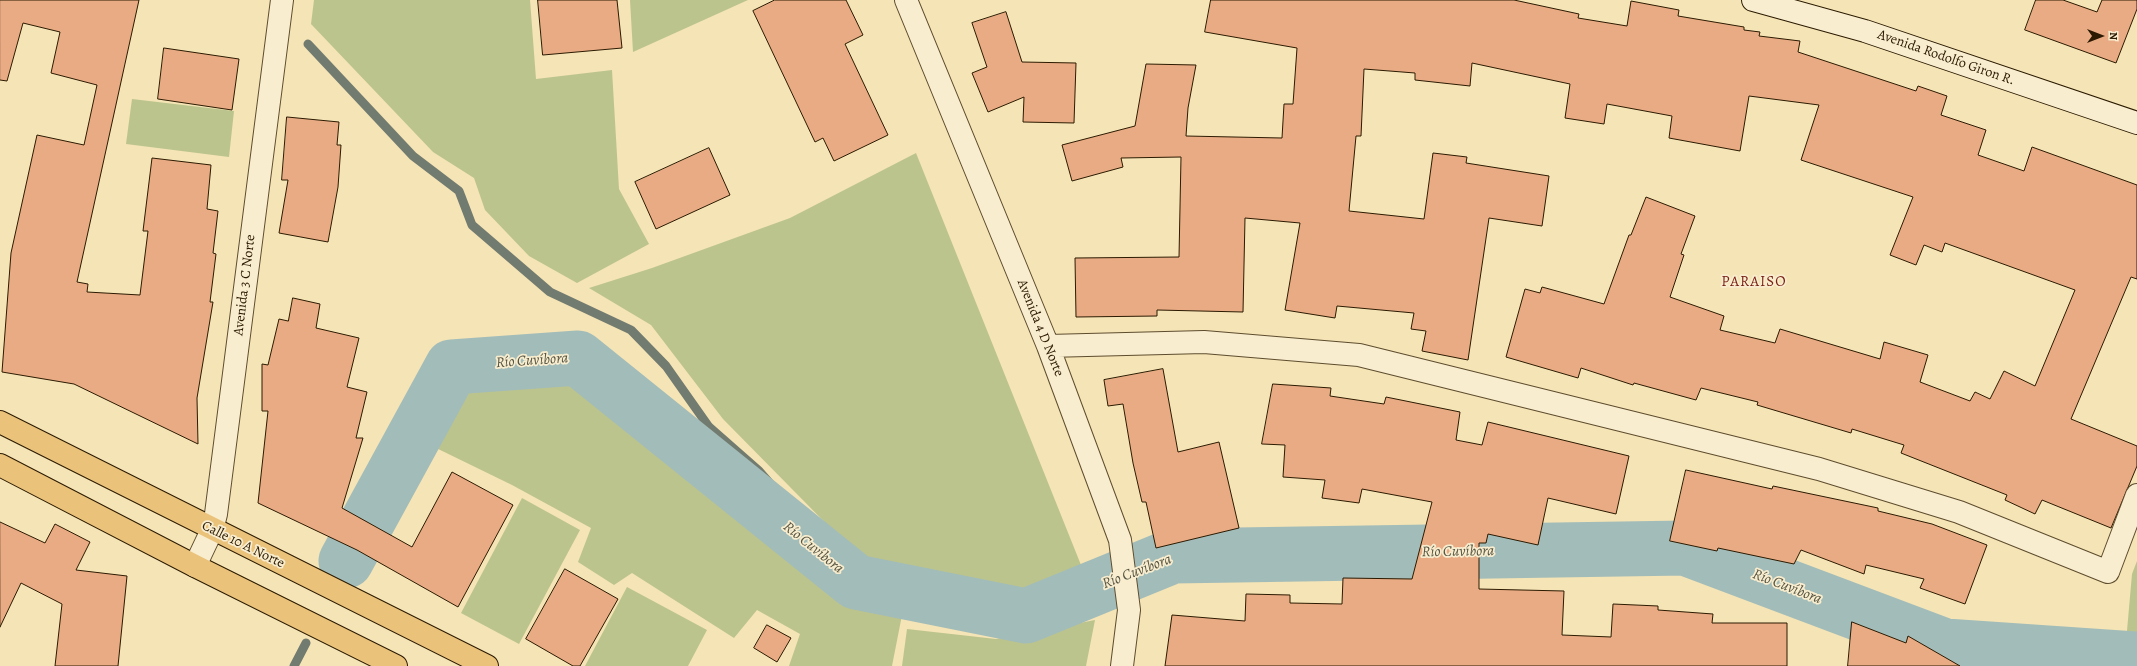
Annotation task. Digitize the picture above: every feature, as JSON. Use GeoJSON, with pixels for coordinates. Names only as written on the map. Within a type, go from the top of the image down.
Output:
{"type":"FeatureCollection","features":[{"type":"Feature","properties":{"kind":"main road","name":"Calle 10 A Norte"},"geometry":{"type":"LineString","coordinates":[[0,422],[212,530],[487,666]]}},
{"type":"Feature","properties":{"kind":"main road"},"geometry":{"type":"LineString","coordinates":[[0,465],[195,566],[396,666]]}},
{"type":"Feature","properties":{"kind":"street","name":"Avenida 3 C Norte"},"geometry":{"type":"LineString","coordinates":[[195,566],[212,530],[216,514],[282,0]]}},
{"type":"Feature","properties":{"kind":"street","name":"Avenida 4 D Norte"},"geometry":{"type":"LineString","coordinates":[[906,0],[1048,346],[1120,540],[1129,610],[1122,666]]}},
{"type":"Feature","properties":{"kind":"street","name":"Avenida Rodolfo Giron R."},"geometry":{"type":"LineString","coordinates":[[1753,0],[1865,31],[2137,124]]}},
{"type":"Feature","properties":{"kind":"street"},"geometry":{"type":"LineString","coordinates":[[1048,346],[1204,342],[1359,355],[1819,469],[1959,512],[2108,572],[2137,495]]}},
{"type":"Feature","properties":{"kind":"green space"},"geometry":{"type":"Polygon","coordinates":[[[314,0],[530,0],[536,79],[612,70],[619,189],[649,244],[577,283],[529,256],[485,210],[474,178],[433,152],[311,24],[314,0]]]}},
{"type":"Feature","properties":{"kind":"green space"},"geometry":{"type":"Polygon","coordinates":[[[630,0],[748,0],[633,52],[630,0]]]}},
{"type":"Feature","properties":{"kind":"green space"},"geometry":{"type":"Polygon","coordinates":[[[132,99],[234,111],[229,157],[126,144],[132,99]]]}},
{"type":"Feature","properties":{"kind":"green space"},"geometry":{"type":"Polygon","coordinates":[[[916,153],[1083,570],[1018,595],[859,557],[723,419],[651,325],[589,288],[652,268],[790,218],[916,153]]]}},
{"type":"Feature","properties":{"kind":"green space"},"geometry":{"type":"Polygon","coordinates":[[[575,376],[851,598],[903,610],[892,666],[789,666],[800,634],[757,610],[734,638],[632,573],[614,585],[578,562],[591,528],[512,485],[432,446],[466,385],[575,376]]]}},
{"type":"Feature","properties":{"kind":"green space"},"geometry":{"type":"Polygon","coordinates":[[[522,498],[580,530],[519,644],[461,613],[522,498]]]}},
{"type":"Feature","properties":{"kind":"green space"},"geometry":{"type":"Polygon","coordinates":[[[2137,561],[2137,642],[2126,642],[2132,574],[2137,561]]]}},
{"type":"Feature","properties":{"kind":"green space"},"geometry":{"type":"Polygon","coordinates":[[[627,587],[707,630],[688,666],[585,666],[627,587]]]}},
{"type":"Feature","properties":{"kind":"green space"},"geometry":{"type":"Polygon","coordinates":[[[1095,620],[1086,666],[902,666],[907,629],[996,639],[1095,620]]]}},
{"type":"Feature","properties":{"kind":"building"},"geometry":{"type":"Polygon","coordinates":[[[0,0],[139,0],[77,282],[88,284],[87,292],[140,295],[148,231],[143,231],[152,158],[211,165],[207,209],[218,211],[213,253],[216,254],[210,302],[213,302],[197,398],[198,444],[74,384],[2,372],[11,253],[37,135],[84,145],[97,85],[51,73],[60,32],[23,23],[7,81],[0,80],[0,0]]]}},
{"type":"Feature","properties":{"kind":"building"},"geometry":{"type":"Polygon","coordinates":[[[538,0],[617,0],[622,48],[543,55],[538,0]]]}},
{"type":"Feature","properties":{"kind":"building"},"geometry":{"type":"Polygon","coordinates":[[[775,0],[846,0],[863,35],[845,44],[888,135],[834,161],[823,138],[815,142],[753,11],[775,0]]]}},
{"type":"Feature","properties":{"kind":"building"},"geometry":{"type":"Polygon","coordinates":[[[1211,0],[1514,0],[1579,14],[1578,18],[1627,26],[1631,1],[1679,10],[1678,16],[1744,27],[1744,30],[1760,32],[1759,36],[1800,41],[1798,52],[1916,91],[1918,86],[1947,96],[1941,115],[1986,130],[1978,155],[2024,171],[2032,147],[2137,185],[2137,279],[2131,277],[2071,419],[2137,446],[2137,466],[2111,528],[2042,500],[2035,514],[2005,500],[2007,495],[1901,453],[1904,445],[1852,429],[1851,433],[1757,405],[1758,402],[1701,388],[1696,400],[1634,383],[1633,385],[1581,368],[1578,378],[1506,357],[1525,289],[1540,293],[1542,287],[1604,304],[1629,235],[1631,235],[1646,197],[1695,216],[1681,254],[1684,255],[1670,297],[1724,316],[1720,330],[1775,343],[1780,329],[1880,359],[1884,342],[1928,355],[1920,382],[1970,401],[1975,392],[1990,399],[2004,371],[2035,386],[2075,290],[1945,243],[1942,252],[1924,245],[1916,265],[1890,255],[1913,197],[1801,160],[1819,105],[1749,96],[1740,151],[1669,138],[1672,116],[1607,104],[1604,124],[1565,118],[1570,84],[1472,63],[1470,86],[1415,80],[1415,73],[1364,69],[1361,136],[1356,136],[1349,211],[1424,219],[1433,153],[1467,157],[1466,163],[1549,176],[1542,226],[1489,218],[1468,360],[1422,351],[1426,331],[1411,329],[1414,313],[1337,306],[1335,318],[1285,310],[1300,223],[1245,218],[1243,312],[1157,310],[1157,316],[1076,317],[1075,258],[1179,257],[1181,157],[1121,158],[1123,167],[1072,181],[1062,145],[1135,126],[1146,64],[1196,65],[1188,108],[1186,136],[1282,138],[1284,104],[1293,104],[1297,48],[1205,32],[1211,0]]]}},
{"type":"Feature","properties":{"kind":"building"},"geometry":{"type":"Polygon","coordinates":[[[2036,0],[2063,0],[2097,12],[2102,0],[2137,0],[2137,9],[2116,63],[2025,30],[2036,0]]]}},
{"type":"Feature","properties":{"kind":"building"},"geometry":{"type":"Polygon","coordinates":[[[1006,12],[1022,62],[1076,63],[1074,123],[1023,122],[1024,97],[988,112],[972,73],[987,67],[972,23],[1006,12]]]}},
{"type":"Feature","properties":{"kind":"building"},"geometry":{"type":"Polygon","coordinates":[[[164,48],[239,59],[232,110],[158,99],[164,48]]]}},
{"type":"Feature","properties":{"kind":"building"},"geometry":{"type":"Polygon","coordinates":[[[287,117],[339,122],[337,145],[341,145],[338,187],[328,242],[279,233],[288,180],[282,180],[287,117]]]}},
{"type":"Feature","properties":{"kind":"building"},"geometry":{"type":"Polygon","coordinates":[[[709,148],[730,195],[656,229],[635,182],[709,148]]]}},
{"type":"Feature","properties":{"kind":"building"},"geometry":{"type":"Polygon","coordinates":[[[293,298],[320,304],[316,328],[359,338],[347,387],[367,392],[356,438],[363,438],[342,508],[412,547],[452,472],[513,505],[458,607],[357,550],[258,503],[268,411],[262,411],[262,364],[268,365],[279,319],[288,321],[293,298]]]}},
{"type":"Feature","properties":{"kind":"building"},"geometry":{"type":"Polygon","coordinates":[[[1163,369],[1178,452],[1219,442],[1239,528],[1156,548],[1146,502],[1142,502],[1133,463],[1123,404],[1108,406],[1104,380],[1163,369]]]}},
{"type":"Feature","properties":{"kind":"building"},"geometry":{"type":"Polygon","coordinates":[[[1273,384],[1331,388],[1330,396],[1384,404],[1386,397],[1460,412],[1456,440],[1482,445],[1488,422],[1629,456],[1616,514],[1548,498],[1538,545],[1488,534],[1486,543],[1479,543],[1479,589],[1564,591],[1562,635],[1611,637],[1613,604],[1658,606],[1658,610],[1713,614],[1712,623],[1787,623],[1787,666],[1165,666],[1172,615],[1245,621],[1246,594],[1290,595],[1290,603],[1342,604],[1343,578],[1412,579],[1432,502],[1362,489],[1359,503],[1322,498],[1325,480],[1283,477],[1285,445],[1262,444],[1273,384]]]}},
{"type":"Feature","properties":{"kind":"building"},"geometry":{"type":"Polygon","coordinates":[[[1686,470],[1772,489],[1773,486],[1878,508],[1878,511],[1932,524],[1987,545],[1965,604],[1920,588],[1924,579],[1866,565],[1864,574],[1801,550],[1794,564],[1718,548],[1717,551],[1670,541],[1686,470]]]}},
{"type":"Feature","properties":{"kind":"building"},"geometry":{"type":"Polygon","coordinates":[[[0,522],[45,543],[55,524],[90,542],[76,570],[127,576],[118,666],[55,666],[62,604],[21,583],[0,627],[0,522]]]}},
{"type":"Feature","properties":{"kind":"building"},"geometry":{"type":"Polygon","coordinates":[[[565,569],[618,599],[580,666],[573,666],[526,639],[565,569]]]}},
{"type":"Feature","properties":{"kind":"building"},"geometry":{"type":"Polygon","coordinates":[[[1852,622],[1906,643],[1908,636],[1960,666],[1848,666],[1852,622]]]}},
{"type":"Feature","properties":{"kind":"building"},"geometry":{"type":"Polygon","coordinates":[[[767,625],[791,638],[777,662],[754,648],[767,625]]]}},
{"type":"Feature","properties":{"kind":"waterway"},"geometry":{"type":"LineString","coordinates":[[308,44],[413,156],[459,191],[472,225],[550,292],[631,330],[666,366],[709,427],[759,471],[856,582]]}},
{"type":"Feature","properties":{"kind":"waterway","name":"Río Cuvíbora"},"geometry":{"type":"LineString","coordinates":[[346,561],[452,367],[578,358],[856,582],[1026,616],[1173,556],[1685,548],[1945,646],[2137,659]]}},
{"type":"Feature","properties":{"kind":"waterway"},"geometry":{"type":"LineString","coordinates":[[294,666],[306,643]]}},
{"type":"Feature","properties":{"kind":"district","name":"PARAISO"},"geometry":{"type":"Point","coordinates":[1754,282]}}]}
